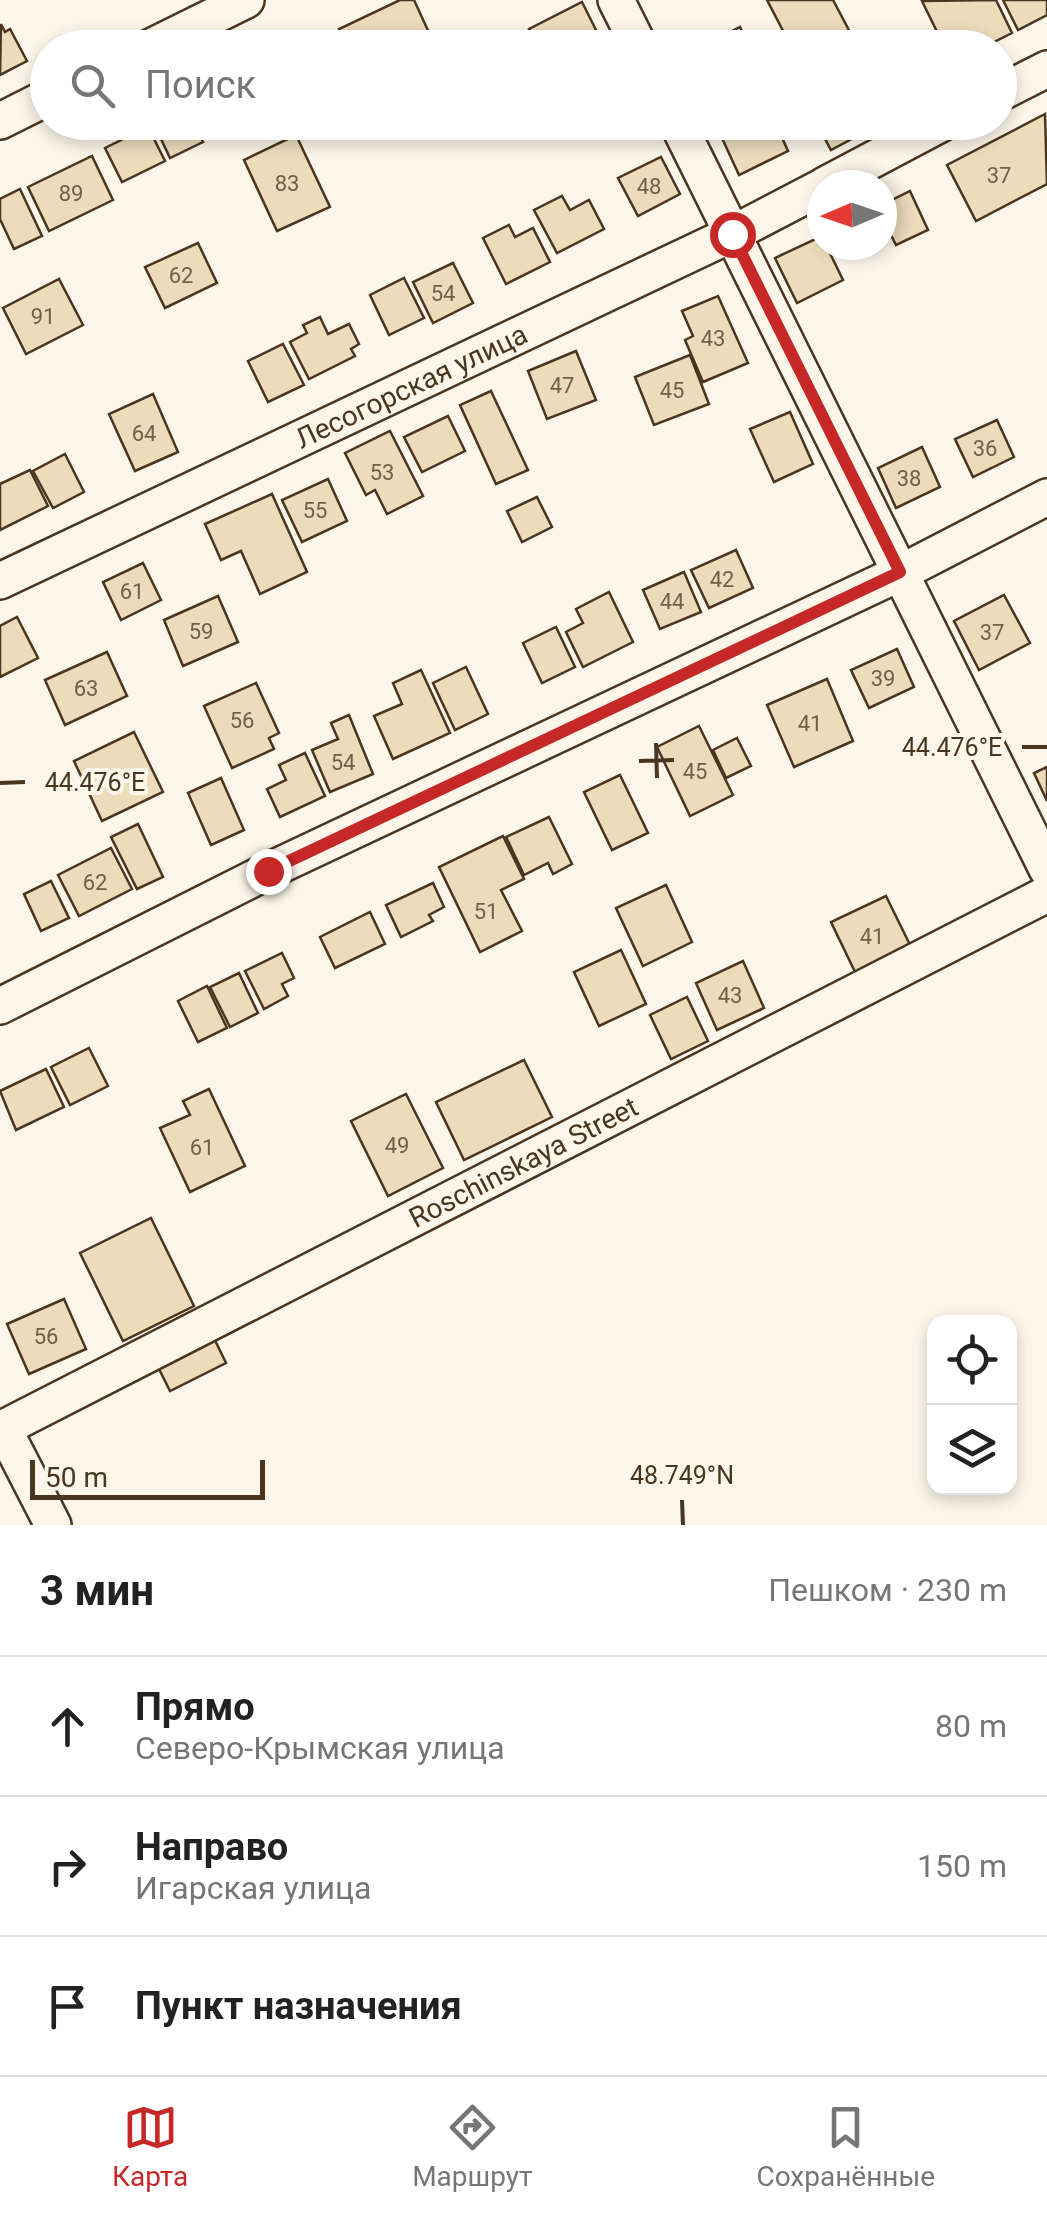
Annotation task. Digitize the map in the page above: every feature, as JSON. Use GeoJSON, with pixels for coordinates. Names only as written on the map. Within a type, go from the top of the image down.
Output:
{"type":"FeatureCollection","features":[{"type":"Feature","properties":{"kind":"street"},"geometry":{"type":"LineString","coordinates":[[185,30],[246,0]]}},
{"type":"Feature","properties":{"kind":"street"},"geometry":{"type":"LineString","coordinates":[[616,0],[631,30]]}},
{"type":"Feature","properties":{"kind":"street"},"geometry":{"type":"LineString","coordinates":[[1017,85],[1047,68]]}},
{"type":"Feature","properties":{"kind":"street"},"geometry":{"type":"LineString","coordinates":[[0,120],[30,106]]}},
{"type":"Feature","properties":{"kind":"street"},"geometry":{"type":"LineString","coordinates":[[686,140],[1047,869]]}},
{"type":"Feature","properties":{"kind":"street","name":"Лесогорская улица"},"geometry":{"type":"LineString","coordinates":[[854,170],[910,140]]}},
{"type":"Feature","properties":{"kind":"street","name":"Лесогорская улица"},"geometry":{"type":"LineString","coordinates":[[0,581],[807,195]]}},
{"type":"Feature","properties":{"kind":"street"},"geometry":{"type":"LineString","coordinates":[[0,1006],[268,871],[900,572],[1047,497]]}},
{"type":"Feature","properties":{"kind":"street","name":"Roschinskaya Street"},"geometry":{"type":"LineString","coordinates":[[2,1429],[1047,894]]}},
{"type":"Feature","properties":{"kind":"street"},"geometry":{"type":"LineString","coordinates":[[2,1429],[53,1525]]}},
{"type":"Feature","properties":{"kind":"building"},"geometry":{"type":"Polygon","coordinates":[[[400,0],[414,0],[428,30],[339,30],[400,0]]]}},
{"type":"Feature","properties":{"kind":"building"},"geometry":{"type":"Polygon","coordinates":[[[767,0],[833,0],[849,30],[783,30],[767,0]]]}},
{"type":"Feature","properties":{"kind":"building"},"geometry":{"type":"Polygon","coordinates":[[[996,0],[1011,30],[936,30],[922,1],[996,0]]]}},
{"type":"Feature","properties":{"kind":"building"},"geometry":{"type":"Polygon","coordinates":[[[1003,0],[1047,0],[1047,15],[1018,30],[1003,0]]]}},
{"type":"Feature","properties":{"kind":"building"},"geometry":{"type":"Polygon","coordinates":[[[582,2],[596,30],[530,30],[582,2]]]}},
{"type":"Feature","properties":{"kind":"building"},"geometry":{"type":"Polygon","coordinates":[[[1,24],[5,32],[10,29],[27,61],[0,75],[1,24]]]}},
{"type":"Feature","properties":{"kind":"building"},"geometry":{"type":"Polygon","coordinates":[[[1045,114],[1047,184],[976,221],[947,165],[995,140],[1017,140],[1017,129],[1045,114]]]}},
{"type":"Feature","properties":{"kind":"building"},"geometry":{"type":"Polygon","coordinates":[[[121,140],[154,140],[165,161],[122,182],[105,148],[121,140]]]}},
{"type":"Feature","properties":{"kind":"building"},"geometry":{"type":"Polygon","coordinates":[[[162,140],[202,140],[203,142],[170,158],[162,140]]]}},
{"type":"Feature","properties":{"kind":"building"},"geometry":{"type":"Polygon","coordinates":[[[286,140],[298,140],[330,207],[277,231],[244,160],[286,140]]]}},
{"type":"Feature","properties":{"kind":"building"},"geometry":{"type":"Polygon","coordinates":[[[723,140],[783,140],[788,151],[739,175],[723,140]]]}},
{"type":"Feature","properties":{"kind":"building"},"geometry":{"type":"Polygon","coordinates":[[[826,140],[850,140],[831,150],[826,140]]]}},
{"type":"Feature","properties":{"kind":"building"},"geometry":{"type":"Polygon","coordinates":[[[92,156],[113,200],[49,231],[28,187],[92,156]]]}},
{"type":"Feature","properties":{"kind":"building"},"geometry":{"type":"Polygon","coordinates":[[[661,157],[680,194],[638,216],[618,178],[661,157]]]}},
{"type":"Feature","properties":{"kind":"building"},"geometry":{"type":"Polygon","coordinates":[[[20,189],[42,236],[14,249],[0,219],[0,199],[20,189]]]}},
{"type":"Feature","properties":{"kind":"building"},"geometry":{"type":"Polygon","coordinates":[[[910,191],[928,230],[897,245],[897,198],[910,191]]]}},
{"type":"Feature","properties":{"kind":"building"},"geometry":{"type":"Polygon","coordinates":[[[562,196],[570,210],[589,200],[604,229],[557,253],[534,210],[562,196]]]}},
{"type":"Feature","properties":{"kind":"building"},"geometry":{"type":"Polygon","coordinates":[[[509,225],[515,237],[533,228],[550,262],[506,284],[483,238],[509,225]]]}},
{"type":"Feature","properties":{"kind":"building"},"geometry":{"type":"Polygon","coordinates":[[[198,243],[217,283],[165,308],[145,267],[198,243]]]}},
{"type":"Feature","properties":{"kind":"building"},"geometry":{"type":"Polygon","coordinates":[[[807,243],[807,260],[833,260],[843,280],[797,303],[775,258],[807,243]]]}},
{"type":"Feature","properties":{"kind":"building"},"geometry":{"type":"Polygon","coordinates":[[[453,263],[473,303],[433,323],[413,282],[453,263]]]}},
{"type":"Feature","properties":{"kind":"building"},"geometry":{"type":"Polygon","coordinates":[[[404,278],[424,318],[389,335],[370,295],[404,278]]]}},
{"type":"Feature","properties":{"kind":"building"},"geometry":{"type":"Polygon","coordinates":[[[59,279],[83,325],[26,354],[3,308],[59,279]]]}},
{"type":"Feature","properties":{"kind":"building"},"geometry":{"type":"Polygon","coordinates":[[[718,296],[748,363],[703,382],[685,340],[693,336],[682,311],[718,296]]]}},
{"type":"Feature","properties":{"kind":"building"},"geometry":{"type":"Polygon","coordinates":[[[320,317],[328,334],[349,324],[359,344],[351,349],[355,356],[309,379],[290,342],[307,333],[303,325],[320,317]]]}},
{"type":"Feature","properties":{"kind":"building"},"geometry":{"type":"Polygon","coordinates":[[[283,344],[304,385],[268,402],[248,361],[283,344]]]}},
{"type":"Feature","properties":{"kind":"building"},"geometry":{"type":"Polygon","coordinates":[[[576,351],[596,400],[547,419],[528,371],[576,351]]]}},
{"type":"Feature","properties":{"kind":"building"},"geometry":{"type":"Polygon","coordinates":[[[690,355],[709,404],[654,425],[635,377],[690,355]]]}},
{"type":"Feature","properties":{"kind":"building"},"geometry":{"type":"Polygon","coordinates":[[[491,391],[528,470],[496,484],[460,405],[491,391]]]}},
{"type":"Feature","properties":{"kind":"building"},"geometry":{"type":"Polygon","coordinates":[[[153,394],[178,452],[135,471],[109,414],[153,394]]]}},
{"type":"Feature","properties":{"kind":"building"},"geometry":{"type":"Polygon","coordinates":[[[790,412],[813,464],[774,482],[750,429],[790,412]]]}},
{"type":"Feature","properties":{"kind":"building"},"geometry":{"type":"Polygon","coordinates":[[[448,416],[465,451],[422,472],[404,437],[448,416]]]}},
{"type":"Feature","properties":{"kind":"building"},"geometry":{"type":"Polygon","coordinates":[[[997,420],[1014,457],[973,477],[955,439],[997,420]]]}},
{"type":"Feature","properties":{"kind":"building"},"geometry":{"type":"Polygon","coordinates":[[[390,431],[423,496],[387,514],[375,490],[366,495],[345,453],[390,431]]]}},
{"type":"Feature","properties":{"kind":"building"},"geometry":{"type":"Polygon","coordinates":[[[922,447],[940,487],[896,508],[878,468],[922,447]]]}},
{"type":"Feature","properties":{"kind":"building"},"geometry":{"type":"Polygon","coordinates":[[[65,454],[84,492],[53,508],[33,471],[65,454]]]}},
{"type":"Feature","properties":{"kind":"building"},"geometry":{"type":"Polygon","coordinates":[[[30,470],[48,506],[0,530],[0,484],[30,470]]]}},
{"type":"Feature","properties":{"kind":"building"},"geometry":{"type":"Polygon","coordinates":[[[328,479],[347,521],[302,542],[282,500],[328,479]]]}},
{"type":"Feature","properties":{"kind":"building"},"geometry":{"type":"Polygon","coordinates":[[[272,494],[307,572],[260,594],[241,551],[221,560],[205,524],[272,494]]]}},
{"type":"Feature","properties":{"kind":"building"},"geometry":{"type":"Polygon","coordinates":[[[537,497],[552,527],[522,542],[507,511],[537,497]]]}},
{"type":"Feature","properties":{"kind":"building"},"geometry":{"type":"Polygon","coordinates":[[[736,550],[753,588],[709,608],[691,570],[736,550]]]}},
{"type":"Feature","properties":{"kind":"building"},"geometry":{"type":"Polygon","coordinates":[[[143,563],[161,600],[121,620],[103,582],[143,563]]]}},
{"type":"Feature","properties":{"kind":"building"},"geometry":{"type":"Polygon","coordinates":[[[684,572],[701,612],[660,629],[643,590],[684,572]]]}},
{"type":"Feature","properties":{"kind":"building"},"geometry":{"type":"Polygon","coordinates":[[[609,592],[633,642],[583,667],[566,632],[583,623],[576,609],[609,592]]]}},
{"type":"Feature","properties":{"kind":"building"},"geometry":{"type":"Polygon","coordinates":[[[1004,595],[1030,643],[979,670],[954,621],[1004,595]]]}},
{"type":"Feature","properties":{"kind":"building"},"geometry":{"type":"Polygon","coordinates":[[[218,596],[238,642],[183,666],[164,620],[218,596]]]}},
{"type":"Feature","properties":{"kind":"building"},"geometry":{"type":"Polygon","coordinates":[[[17,617],[38,658],[0,677],[0,626],[17,617]]]}},
{"type":"Feature","properties":{"kind":"building"},"geometry":{"type":"Polygon","coordinates":[[[556,627],[575,667],[542,683],[523,643],[556,627]]]}},
{"type":"Feature","properties":{"kind":"building"},"geometry":{"type":"Polygon","coordinates":[[[897,649],[914,687],[869,708],[851,670],[897,649]]]}},
{"type":"Feature","properties":{"kind":"building"},"geometry":{"type":"Polygon","coordinates":[[[107,652],[127,696],[65,725],[45,680],[107,652]]]}},
{"type":"Feature","properties":{"kind":"building"},"geometry":{"type":"Polygon","coordinates":[[[466,667],[488,714],[455,730],[433,683],[466,667]]]}},
{"type":"Feature","properties":{"kind":"building"},"geometry":{"type":"Polygon","coordinates":[[[421,670],[450,733],[393,759],[374,716],[402,704],[393,683],[421,670]]]}},
{"type":"Feature","properties":{"kind":"building"},"geometry":{"type":"Polygon","coordinates":[[[827,679],[853,741],[794,767],[767,705],[827,679]]]}},
{"type":"Feature","properties":{"kind":"building"},"geometry":{"type":"Polygon","coordinates":[[[256,683],[279,733],[269,738],[274,749],[232,768],[204,706],[256,683]]]}},
{"type":"Feature","properties":{"kind":"building"},"geometry":{"type":"Polygon","coordinates":[[[349,715],[373,774],[330,792],[312,750],[338,739],[331,723],[349,715]]]}},
{"type":"Feature","properties":{"kind":"building"},"geometry":{"type":"Polygon","coordinates":[[[699,726],[733,795],[690,816],[657,747],[699,726]]]}},
{"type":"Feature","properties":{"kind":"building"},"geometry":{"type":"Polygon","coordinates":[[[134,732],[163,792],[102,821],[74,761],[134,732]]]}},
{"type":"Feature","properties":{"kind":"building"},"geometry":{"type":"Polygon","coordinates":[[[737,738],[751,766],[726,778],[713,750],[737,738]]]}},
{"type":"Feature","properties":{"kind":"building"},"geometry":{"type":"Polygon","coordinates":[[[305,753],[325,796],[280,817],[267,789],[286,780],[279,765],[305,753]]]}},
{"type":"Feature","properties":{"kind":"building"},"geometry":{"type":"Polygon","coordinates":[[[1047,767],[1047,801],[1034,773],[1047,767]]]}},
{"type":"Feature","properties":{"kind":"building"},"geometry":{"type":"Polygon","coordinates":[[[620,775],[648,833],[612,850],[584,792],[620,775]]]}},
{"type":"Feature","properties":{"kind":"building"},"geometry":{"type":"Polygon","coordinates":[[[221,778],[244,830],[211,845],[188,793],[221,778]]]}},
{"type":"Feature","properties":{"kind":"building"},"geometry":{"type":"Polygon","coordinates":[[[549,817],[572,864],[553,874],[548,863],[524,875],[506,837],[549,817]]]}},
{"type":"Feature","properties":{"kind":"building"},"geometry":{"type":"Polygon","coordinates":[[[138,824],[163,877],[137,889],[111,837],[138,824]]]}},
{"type":"Feature","properties":{"kind":"building"},"geometry":{"type":"Polygon","coordinates":[[[503,836],[524,879],[501,890],[522,931],[480,952],[439,867],[503,836]]]}},
{"type":"Feature","properties":{"kind":"building"},"geometry":{"type":"Polygon","coordinates":[[[111,848],[132,889],[79,916],[58,875],[111,848]]]}},
{"type":"Feature","properties":{"kind":"building"},"geometry":{"type":"Polygon","coordinates":[[[51,881],[69,918],[41,931],[24,894],[51,881]]]}},
{"type":"Feature","properties":{"kind":"building"},"geometry":{"type":"Polygon","coordinates":[[[433,883],[444,907],[429,915],[433,921],[401,937],[386,905],[433,883]]]}},
{"type":"Feature","properties":{"kind":"building"},"geometry":{"type":"Polygon","coordinates":[[[666,885],[692,942],[643,966],[616,908],[666,885]]]}},
{"type":"Feature","properties":{"kind":"building"},"geometry":{"type":"Polygon","coordinates":[[[886,896],[912,949],[857,976],[831,922],[886,896]]]}},
{"type":"Feature","properties":{"kind":"building"},"geometry":{"type":"Polygon","coordinates":[[[370,912],[385,944],[335,968],[320,937],[370,912]]]}},
{"type":"Feature","properties":{"kind":"building"},"geometry":{"type":"Polygon","coordinates":[[[621,950],[646,1004],[599,1026],[574,972],[621,950]]]}},
{"type":"Feature","properties":{"kind":"building"},"geometry":{"type":"Polygon","coordinates":[[[282,953],[294,978],[282,984],[288,996],[264,1009],[245,971],[282,953]]]}},
{"type":"Feature","properties":{"kind":"building"},"geometry":{"type":"Polygon","coordinates":[[[743,961],[764,1008],[717,1030],[696,983],[743,961]]]}},
{"type":"Feature","properties":{"kind":"building"},"geometry":{"type":"Polygon","coordinates":[[[239,973],[258,1013],[230,1027],[210,987],[239,973]]]}},
{"type":"Feature","properties":{"kind":"building"},"geometry":{"type":"Polygon","coordinates":[[[207,986],[227,1028],[198,1042],[178,1001],[207,986]]]}},
{"type":"Feature","properties":{"kind":"building"},"geometry":{"type":"Polygon","coordinates":[[[687,997],[708,1041],[671,1059],[650,1015],[687,997]]]}},
{"type":"Feature","properties":{"kind":"building"},"geometry":{"type":"Polygon","coordinates":[[[89,1048],[108,1086],[70,1105],[51,1067],[89,1048]]]}},
{"type":"Feature","properties":{"kind":"building"},"geometry":{"type":"Polygon","coordinates":[[[524,1060],[552,1117],[464,1160],[436,1102],[524,1060]]]}},
{"type":"Feature","properties":{"kind":"building"},"geometry":{"type":"Polygon","coordinates":[[[46,1069],[64,1107],[16,1130],[0,1091],[46,1069]]]}},
{"type":"Feature","properties":{"kind":"building"},"geometry":{"type":"Polygon","coordinates":[[[209,1089],[245,1166],[190,1192],[160,1128],[190,1115],[183,1101],[209,1089]]]}},
{"type":"Feature","properties":{"kind":"building"},"geometry":{"type":"Polygon","coordinates":[[[406,1094],[443,1168],[388,1196],[351,1121],[406,1094]]]}},
{"type":"Feature","properties":{"kind":"building"},"geometry":{"type":"Polygon","coordinates":[[[151,1218],[194,1306],[123,1341],[80,1253],[151,1218]]]}},
{"type":"Feature","properties":{"kind":"building"},"geometry":{"type":"Polygon","coordinates":[[[64,1299],[86,1349],[29,1374],[7,1324],[64,1299]]]}},
{"type":"Feature","properties":{"kind":"building"},"geometry":{"type":"Polygon","coordinates":[[[211,1332],[226,1363],[170,1391],[155,1361],[211,1332]]]}},
{"type":"Feature","properties":{"kind":"route"},"geometry":{"type":"LineString","coordinates":[[268,871],[900,572],[732,234]]}}]}
